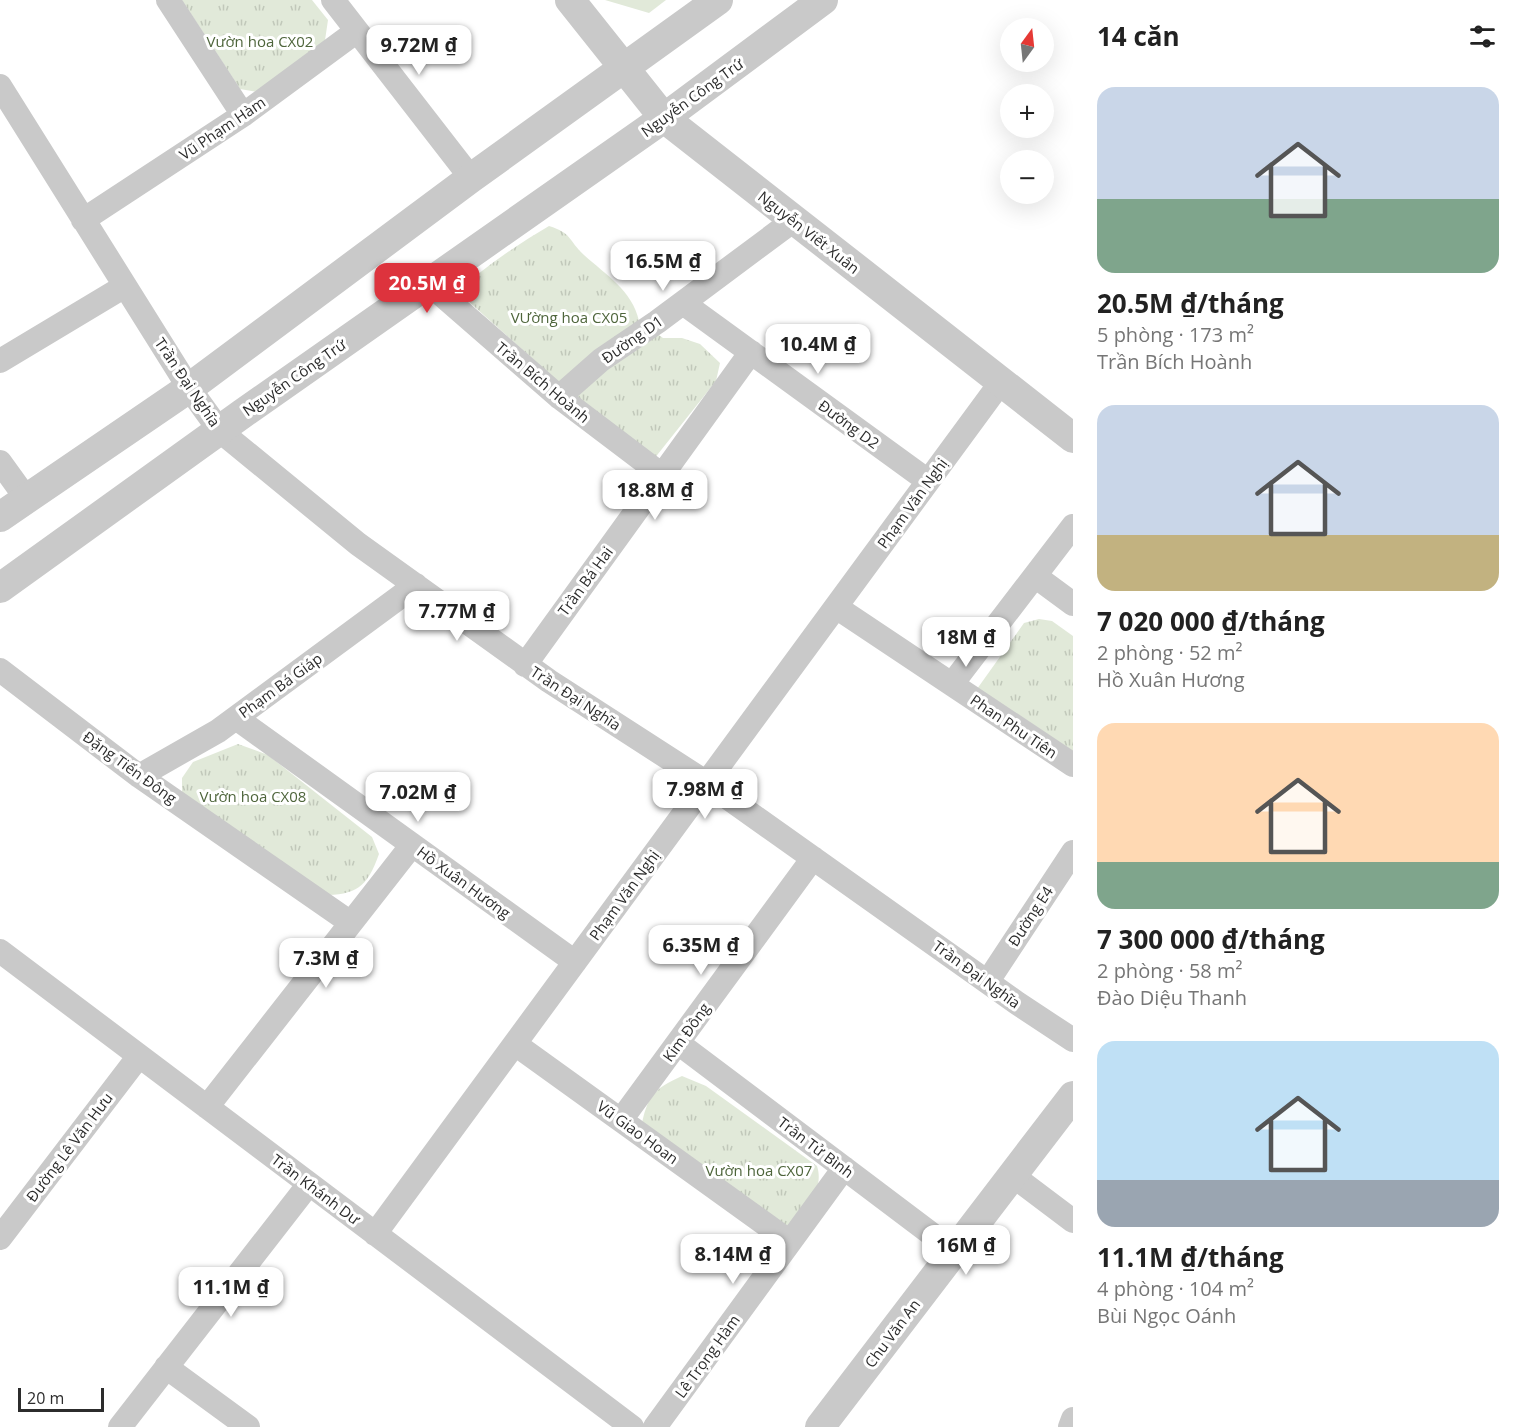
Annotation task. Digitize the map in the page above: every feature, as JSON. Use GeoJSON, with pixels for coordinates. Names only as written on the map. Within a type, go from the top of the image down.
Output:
{"type":"FeatureCollection","features":[{"type":"Feature","properties":{"kind":"street"},"geometry":{"type":"LineString","coordinates":[[168,0],[243,115]]}},
{"type":"Feature","properties":{"kind":"street"},"geometry":{"type":"LineString","coordinates":[[333,0],[471,178]]}},
{"type":"Feature","properties":{"kind":"street","name":"Nguyễn Viết Xuân"},"geometry":{"type":"LineString","coordinates":[[570,0],[664,118],[1073,438]]}},
{"type":"Feature","properties":{"kind":"street"},"geometry":{"type":"LineString","coordinates":[[0,517],[189,388],[471,178],[718,0]]}},
{"type":"Feature","properties":{"kind":"street","name":"Nguyễn Công Trứ"},"geometry":{"type":"LineString","coordinates":[[0,588],[220,430],[664,118],[824,0]]}},
{"type":"Feature","properties":{"kind":"street","name":"Vũ Phạm Hàm"},"geometry":{"type":"LineString","coordinates":[[83,220],[243,115],[357,31]]}},
{"type":"Feature","properties":{"kind":"street","name":"Trần Đại Nghĩa"},"geometry":{"type":"LineString","coordinates":[[0,86],[189,388],[220,430],[358,544],[525,665],[707,783],[988,981],[1017,1004],[1073,1040]]}},
{"type":"Feature","properties":{"kind":"street","name":"Đường D1"},"geometry":{"type":"LineString","coordinates":[[559,397],[601,360],[683,303],[794,220]]}},
{"type":"Feature","properties":{"kind":"street","name":"Trần Bích Hoành"},"geometry":{"type":"LineString","coordinates":[[428,283],[559,397],[662,475]]}},
{"type":"Feature","properties":{"kind":"street"},"geometry":{"type":"LineString","coordinates":[[0,361],[125,286]]}},
{"type":"Feature","properties":{"kind":"street","name":"Đường D2"},"geometry":{"type":"LineString","coordinates":[[683,303],[928,481]]}},
{"type":"Feature","properties":{"kind":"street","name":"Trần Bá Hai"},"geometry":{"type":"LineString","coordinates":[[525,665],[751,352]]}},
{"type":"Feature","properties":{"kind":"street","name":"Phạm Văn Nghị"},"geometry":{"type":"LineString","coordinates":[[375,1234],[1001,382]]}},
{"type":"Feature","properties":{"kind":"street"},"geometry":{"type":"LineString","coordinates":[[0,462],[26,498]]}},
{"type":"Feature","properties":{"kind":"street"},"geometry":{"type":"LineString","coordinates":[[952,684],[1073,526]]}},
{"type":"Feature","properties":{"kind":"street"},"geometry":{"type":"LineString","coordinates":[[1035,576],[1073,604]]}},
{"type":"Feature","properties":{"kind":"street","name":"Phạm Bá Giáp"},"geometry":{"type":"LineString","coordinates":[[139,776],[218,731],[416,585]]}},
{"type":"Feature","properties":{"kind":"street","name":"Phan Phu Tiên"},"geometry":{"type":"LineString","coordinates":[[836,607],[1073,765]]}},
{"type":"Feature","properties":{"kind":"street","name":"Đặng Tiến Đông"},"geometry":{"type":"LineString","coordinates":[[0,670],[139,776],[351,922]]}},
{"type":"Feature","properties":{"kind":"street","name":"Hồ Xuân Hương"},"geometry":{"type":"LineString","coordinates":[[236,717],[574,962]]}},
{"type":"Feature","properties":{"kind":"street"},"geometry":{"type":"LineString","coordinates":[[207,1107],[412,845]]}},
{"type":"Feature","properties":{"kind":"street","name":"Đường E4"},"geometry":{"type":"LineString","coordinates":[[988,981],[1073,852]]}},
{"type":"Feature","properties":{"kind":"street","name":"Kim Đồng"},"geometry":{"type":"LineString","coordinates":[[621,1120],[813,858]]}},
{"type":"Feature","properties":{"kind":"street","name":"Trần Khánh Dư"},"geometry":{"type":"LineString","coordinates":[[0,951],[632,1427]]}},
{"type":"Feature","properties":{"kind":"street","name":"Trần Tử Bình"},"geometry":{"type":"LineString","coordinates":[[678,1043],[954,1251]]}},
{"type":"Feature","properties":{"kind":"street","name":"Vũ Giao Hoan"},"geometry":{"type":"LineString","coordinates":[[515,1044],[790,1242]]}},
{"type":"Feature","properties":{"kind":"street","name":"Đường Lê Văn Hưu"},"geometry":{"type":"LineString","coordinates":[[0,1238],[139,1056]]}},
{"type":"Feature","properties":{"kind":"street","name":"Chu Văn An"},"geometry":{"type":"LineString","coordinates":[[820,1427],[1073,1096]]}},
{"type":"Feature","properties":{"kind":"street","name":"Lê Trọng Hàm"},"geometry":{"type":"LineString","coordinates":[[655,1427],[844,1168]]}},
{"type":"Feature","properties":{"kind":"street"},"geometry":{"type":"LineString","coordinates":[[1012,1175],[1073,1221]]}},
{"type":"Feature","properties":{"kind":"street"},"geometry":{"type":"LineString","coordinates":[[120,1427],[309,1184]]}},
{"type":"Feature","properties":{"kind":"street"},"geometry":{"type":"LineString","coordinates":[[166,1367],[248,1427]]}},
{"type":"Feature","properties":{"kind":"street"},"geometry":{"type":"LineString","coordinates":[[1070,1427],[1073,1419]]}},
{"type":"Feature","properties":{"kind":"green space","name":"Vườn hoa CX02"},"geometry":{"type":"Polygon","coordinates":[[[182,0],[312,0],[328,20],[324,47],[258,92],[240,89],[182,0]]]}},
{"type":"Feature","properties":{"kind":"green space"},"geometry":{"type":"Polygon","coordinates":[[[605,0],[666,0],[649,13],[605,0]]]}},
{"type":"Feature","properties":{"kind":"green space","name":"VƯờng hoa CX05"},"geometry":{"type":"Polygon","coordinates":[[[549,226],[566,234],[584,255],[617,284],[631,300],[639,321],[663,338],[682,338],[700,344],[720,363],[716,381],[654,459],[554,378],[458,292],[502,256],[549,226]]]}},
{"type":"Feature","properties":{"kind":"green space"},"geometry":{"type":"Polygon","coordinates":[[[1039,619],[1052,621],[1073,636],[1073,758],[977,689],[1024,623],[1039,619]]]}},
{"type":"Feature","properties":{"kind":"green space","name":"Vườn hoa CX08"},"geometry":{"type":"Polygon","coordinates":[[[238,744],[268,755],[372,837],[379,854],[365,882],[352,891],[322,895],[182,795],[182,778],[193,762],[238,744]]]}},
{"type":"Feature","properties":{"kind":"green space","name":"Vườn hoa CX07"},"geometry":{"type":"Polygon","coordinates":[[[682,1076],[706,1086],[817,1166],[819,1175],[816,1191],[790,1227],[777,1228],[641,1128],[653,1095],[664,1085],[682,1076]]]}}]}
